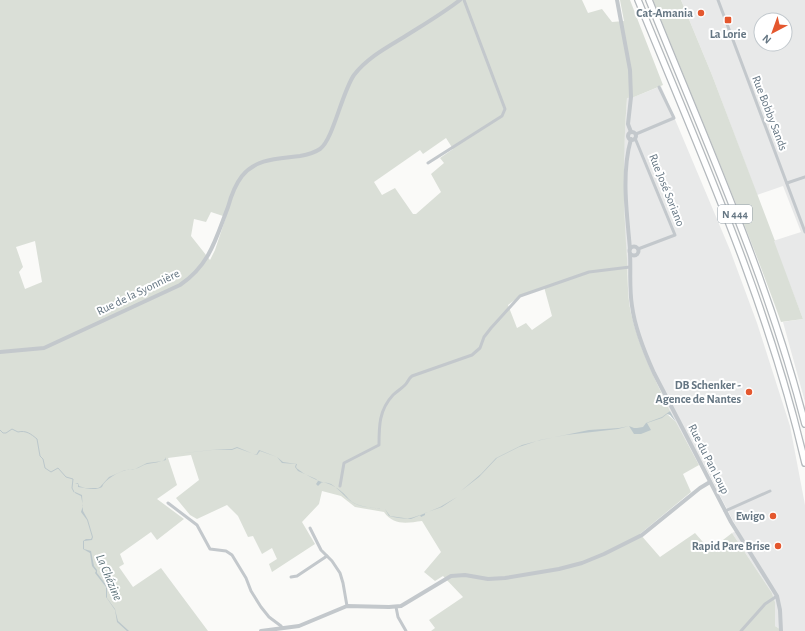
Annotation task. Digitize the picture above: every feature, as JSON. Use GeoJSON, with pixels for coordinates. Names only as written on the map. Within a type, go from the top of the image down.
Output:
{"type":"FeatureCollection","features":[{"type":"Feature","properties":{"kind":"highway","name":"N 444"},"geometry":{"type":"LineString","coordinates":[[638,0],[730,227],[759,303],[790,400],[805,463]]}},
{"type":"Feature","properties":{"kind":"highway","name":"N 444"},"geometry":{"type":"LineString","coordinates":[[649,0],[757,270],[788,359],[805,424]]}},
{"type":"Feature","properties":{"kind":"street","name":"Rue de la Syonnière"},"geometry":{"type":"LineString","coordinates":[[0,352],[44,348],[180,285],[191,277],[206,260],[214,245],[240,178],[256,164],[303,155],[321,149],[329,137],[339,107],[354,75],[376,54],[435,18],[460,0]]}},
{"type":"Feature","properties":{"kind":"street"},"geometry":{"type":"LineString","coordinates":[[428,163],[502,116],[505,109],[464,0]]}},
{"type":"Feature","properties":{"kind":"street","name":"Rue du Pan Loup"},"geometry":{"type":"LineString","coordinates":[[617,0],[630,70],[631,97],[628,124],[630,132],[628,136],[634,137],[628,152],[626,186],[630,251],[631,305],[637,329],[651,366],[725,512],[777,596],[780,610],[781,631]]}},
{"type":"Feature","properties":{"kind":"street","name":"Rue Bobby Sands"},"geometry":{"type":"LineString","coordinates":[[718,0],[805,232]]}},
{"type":"Feature","properties":{"kind":"street"},"geometry":{"type":"LineString","coordinates":[[630,132],[634,132],[634,137],[674,118],[659,87]]}},
{"type":"Feature","properties":{"kind":"street","name":"Rue José Soriano"},"geometry":{"type":"LineString","coordinates":[[634,137],[675,235],[637,248]]}},
{"type":"Feature","properties":{"kind":"street"},"geometry":{"type":"LineString","coordinates":[[787,184],[805,177]]}},
{"type":"Feature","properties":{"kind":"street"},"geometry":{"type":"LineString","coordinates":[[340,486],[344,463],[379,445],[381,414],[387,402],[406,384],[408,379],[472,355],[480,348],[484,337],[491,328],[520,296],[589,272],[630,267],[638,253],[637,248],[630,239],[628,232]]}},
{"type":"Feature","properties":{"kind":"street"},"geometry":{"type":"LineString","coordinates":[[636,255],[630,251],[632,247],[637,248]]}},
{"type":"Feature","properties":{"kind":"street"},"geometry":{"type":"LineString","coordinates":[[261,631],[282,628],[299,628],[347,606],[396,607],[405,604],[451,576],[465,575],[488,579],[505,578],[559,569],[592,559],[642,535],[700,488],[710,482]]}},
{"type":"Feature","properties":{"kind":"street"},"geometry":{"type":"LineString","coordinates":[[725,512],[770,491]]}},
{"type":"Feature","properties":{"kind":"street"},"geometry":{"type":"LineString","coordinates":[[168,503],[198,525],[210,549],[226,551],[232,555],[246,578],[251,592],[261,607],[282,628]]}},
{"type":"Feature","properties":{"kind":"street"},"geometry":{"type":"LineString","coordinates":[[310,528],[321,550],[340,573],[347,606]]}},
{"type":"Feature","properties":{"kind":"street"},"geometry":{"type":"LineString","coordinates":[[291,576],[297,576],[327,556]]}},
{"type":"Feature","properties":{"kind":"street"},"geometry":{"type":"LineString","coordinates":[[741,631],[765,604],[777,596]]}},
{"type":"Feature","properties":{"kind":"street"},"geometry":{"type":"LineString","coordinates":[[396,607],[398,617],[406,631]]}},
{"type":"Feature","properties":{"kind":"shaded area"},"geometry":{"type":"Polygon","coordinates":[[[0,0],[582,0],[588,13],[602,9],[612,22],[624,21],[620,0],[630,0],[663,85],[634,97],[627,98],[624,198],[628,286],[631,313],[643,351],[670,411],[667,414],[676,422],[699,465],[683,474],[691,492],[640,534],[660,557],[695,533],[710,550],[732,533],[772,593],[775,602],[775,626],[783,631],[431,631],[435,628],[429,620],[463,597],[443,576],[435,581],[424,572],[441,552],[422,521],[406,523],[396,522],[384,512],[355,507],[341,496],[322,491],[319,504],[302,522],[315,544],[272,572],[269,564],[277,559],[272,548],[262,554],[253,536],[248,537],[238,516],[227,505],[197,519],[190,515],[176,498],[199,480],[191,455],[168,458],[177,485],[157,499],[184,519],[157,540],[151,532],[120,554],[124,564],[119,567],[133,587],[161,568],[208,631],[0,631],[0,0]],[[446,138],[423,154],[420,150],[374,182],[382,195],[395,188],[413,214],[416,214],[441,192],[431,174],[444,163],[440,158],[453,149],[446,138]],[[211,212],[206,222],[194,219],[191,236],[210,260],[226,217],[211,212]],[[35,241],[16,247],[23,267],[19,272],[25,289],[42,282],[35,241]],[[544,287],[516,299],[508,305],[517,328],[526,323],[532,330],[552,316],[544,287]]]}},
{"type":"Feature","properties":{"kind":"shaded area"},"geometry":{"type":"Polygon","coordinates":[[[653,0],[681,0],[712,75],[803,319],[781,322],[735,200],[653,0]]]}},
{"type":"Feature","properties":{"kind":"shaded area"},"geometry":{"type":"Polygon","coordinates":[[[681,0],[805,0],[805,402],[783,322],[803,319],[773,241],[801,232],[783,186],[757,195],[712,75],[681,0]]]}},
{"type":"Feature","properties":{"kind":"shaded area"},"geometry":{"type":"Polygon","coordinates":[[[661,86],[730,250],[757,323],[790,426],[805,505],[805,631],[783,631],[775,626],[775,602],[772,593],[732,533],[738,530],[703,463],[699,465],[670,411],[646,360],[635,328],[631,311],[625,238],[624,148],[627,97],[634,97],[661,86]]]}},
{"type":"Feature","properties":{"kind":"shaded area"},"geometry":{"type":"Polygon","coordinates":[[[670,411],[676,422],[670,415],[667,414],[662,418],[647,423],[651,430],[641,434],[634,434],[629,426],[634,428],[643,427],[646,423],[662,417],[670,411]]]}},
{"type":"Feature","properties":{"kind":"shaded area"},"geometry":{"type":"Polygon","coordinates":[[[629,426],[618,429],[567,435],[589,430],[629,426]]]}},
{"type":"Feature","properties":{"kind":"shaded area"},"geometry":{"type":"Polygon","coordinates":[[[536,441],[519,447],[497,458],[479,477],[461,491],[481,474],[496,458],[522,445],[536,441]]]}},
{"type":"Feature","properties":{"kind":"shaded area"},"geometry":{"type":"Polygon","coordinates":[[[237,447],[251,453],[237,448],[232,450],[212,450],[167,455],[211,450],[232,449],[237,447]]]}},
{"type":"Feature","properties":{"kind":"shaded area"},"geometry":{"type":"Polygon","coordinates":[[[259,450],[277,457],[260,451],[256,455],[259,450]]]}},
{"type":"Feature","properties":{"kind":"shaded area"},"geometry":{"type":"Polygon","coordinates":[[[277,457],[283,462],[297,464],[297,469],[306,475],[298,471],[295,467],[296,464],[282,463],[277,457]]]}},
{"type":"Feature","properties":{"kind":"shaded area"},"geometry":{"type":"Polygon","coordinates":[[[162,461],[147,464],[135,469],[147,463],[162,461]]]}},
{"type":"Feature","properties":{"kind":"shaded area"},"geometry":{"type":"Polygon","coordinates":[[[125,470],[127,470],[112,477],[106,481],[102,487],[96,489],[90,489],[78,487],[78,484],[75,483],[78,483],[79,486],[85,488],[98,488],[109,477],[125,470]]]}},
{"type":"Feature","properties":{"kind":"shaded area"},"geometry":{"type":"Polygon","coordinates":[[[317,480],[322,482],[318,486],[316,484],[318,481],[317,480]]]}},
{"type":"Feature","properties":{"kind":"shaded area"},"geometry":{"type":"Polygon","coordinates":[[[335,487],[354,503],[347,498],[335,487]]]}},
{"type":"Feature","properties":{"kind":"shaded area"},"geometry":{"type":"Polygon","coordinates":[[[75,492],[82,495],[83,504],[81,496],[75,492]]]}},
{"type":"Feature","properties":{"kind":"shaded area"},"geometry":{"type":"Polygon","coordinates":[[[457,497],[442,507],[428,512],[440,507],[457,497]]]}},
{"type":"Feature","properties":{"kind":"shaded area"},"geometry":{"type":"Polygon","coordinates":[[[83,507],[83,511],[88,520],[93,537],[92,540],[84,541],[84,549],[91,551],[97,573],[107,586],[107,598],[115,609],[118,621],[129,631],[117,622],[115,610],[106,597],[106,587],[95,573],[96,571],[92,566],[90,553],[83,549],[83,541],[86,539],[91,539],[92,537],[87,520],[81,512],[83,507]]]}},
{"type":"Feature","properties":{"kind":"shaded area"},"geometry":{"type":"Polygon","coordinates":[[[385,509],[390,516],[407,518],[389,516],[385,509]]]}},
{"type":"Feature","properties":{"kind":"waterway","name":"La Chézine"},"geometry":{"type":"LineString","coordinates":[[0,430],[3,433],[6,433],[12,429],[18,432],[26,432],[37,439],[40,456],[43,459],[45,468],[51,472],[58,468],[66,477],[73,479],[72,488],[74,492]]}},
{"type":"Feature","properties":{"kind":"place","name":"Cat-Amania"},"geometry":{"type":"Point","coordinates":[701,13]}},
{"type":"Feature","properties":{"kind":"place","name":"La Lorie"},"geometry":{"type":"Point","coordinates":[728,20]}},
{"type":"Feature","properties":{"kind":"place","name":"DB Schenker - Agence de Nantes"},"geometry":{"type":"Point","coordinates":[749,392]}},
{"type":"Feature","properties":{"kind":"place","name":"Ewigo"},"geometry":{"type":"Point","coordinates":[773,516]}},
{"type":"Feature","properties":{"kind":"place","name":"Rapid Pare Brise"},"geometry":{"type":"Point","coordinates":[778,546]}}]}
